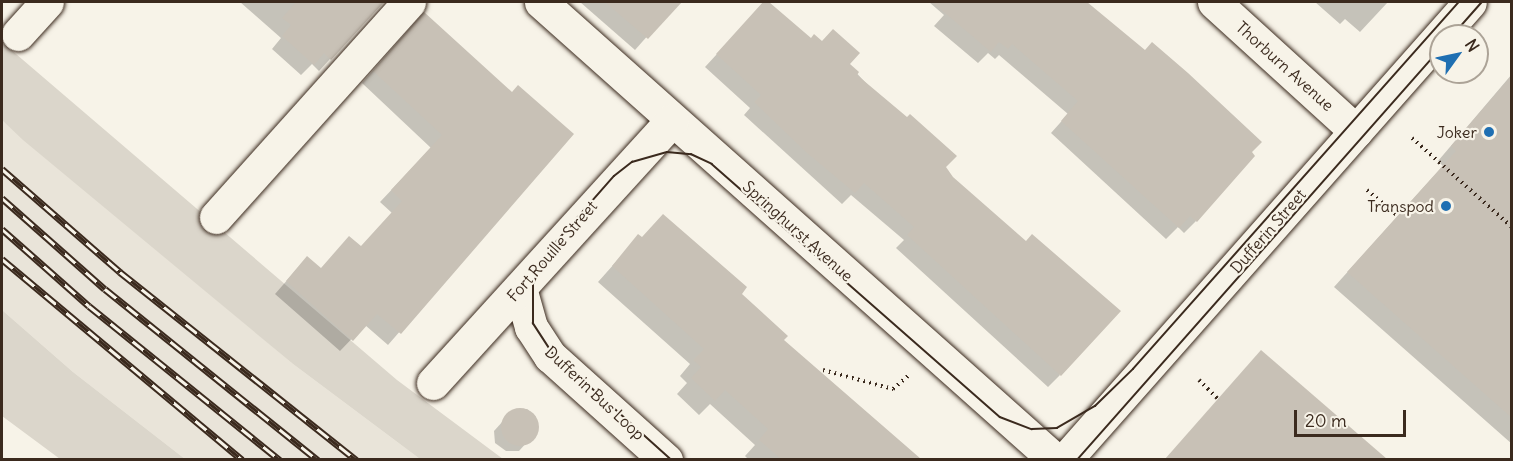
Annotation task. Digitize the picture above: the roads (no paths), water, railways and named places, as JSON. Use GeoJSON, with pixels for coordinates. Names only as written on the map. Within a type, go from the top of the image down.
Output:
{"type":"FeatureCollection","features":[{"type":"Feature","properties":{"kind":"street"},"geometry":{"type":"LineString","coordinates":[[18,34],[47,2]]}},
{"type":"Feature","properties":{"kind":"street"},"geometry":{"type":"LineString","coordinates":[[216,217],[410,2]]}},
{"type":"Feature","properties":{"kind":"street","name":"Springhurst Avenue"},"geometry":{"type":"LineString","coordinates":[[542,2],[1055,459]]}},
{"type":"Feature","properties":{"kind":"street","name":"Thorburn Avenue"},"geometry":{"type":"LineString","coordinates":[[1214,2],[1356,131]]}},
{"type":"Feature","properties":{"kind":"street","name":"Dufferin Street"},"geometry":{"type":"LineString","coordinates":[[1065,459],[1470,2]]}},
{"type":"Feature","properties":{"kind":"street","name":"Fort Rouille Street"},"geometry":{"type":"LineString","coordinates":[[433,383],[672,120]]}},
{"type":"Feature","properties":{"kind":"street","name":"Dufferin Bus Loop"},"geometry":{"type":"LineString","coordinates":[[520,288],[531,327],[550,356],[666,459]]}},
{"type":"Feature","properties":{"kind":"tram line"},"geometry":{"type":"LineString","coordinates":[[671,460],[552,353],[533,324],[533,284],[549,250],[614,176],[632,162],[667,152],[691,154],[712,164],[1000,417],[1032,429],[1057,428],[1095,406],[1133,369],[1459,2]]}},
{"type":"Feature","properties":{"kind":"tram line"},"geometry":{"type":"LineString","coordinates":[[1463,24],[1482,2]]}},
{"type":"Feature","properties":{"kind":"tram line"},"geometry":{"type":"LineString","coordinates":[[1077,460],[1429,62]]}},
{"type":"Feature","properties":{"kind":"railway"},"geometry":{"type":"LineString","coordinates":[[2,169],[120,272],[356,460]]}},
{"type":"Feature","properties":{"kind":"railway"},"geometry":{"type":"LineString","coordinates":[[2,198],[105,289],[318,460]]}},
{"type":"Feature","properties":{"kind":"railway"},"geometry":{"type":"LineString","coordinates":[[2,229],[89,306],[280,460]]}},
{"type":"Feature","properties":{"kind":"railway"},"geometry":{"type":"LineString","coordinates":[[2,259],[242,460]]}},
{"type":"Feature","properties":{"kind":"place","name":"Joker"},"geometry":{"type":"Point","coordinates":[1489,132]}},
{"type":"Feature","properties":{"kind":"place","name":"Transpod"},"geometry":{"type":"Point","coordinates":[1446,206]}}]}
